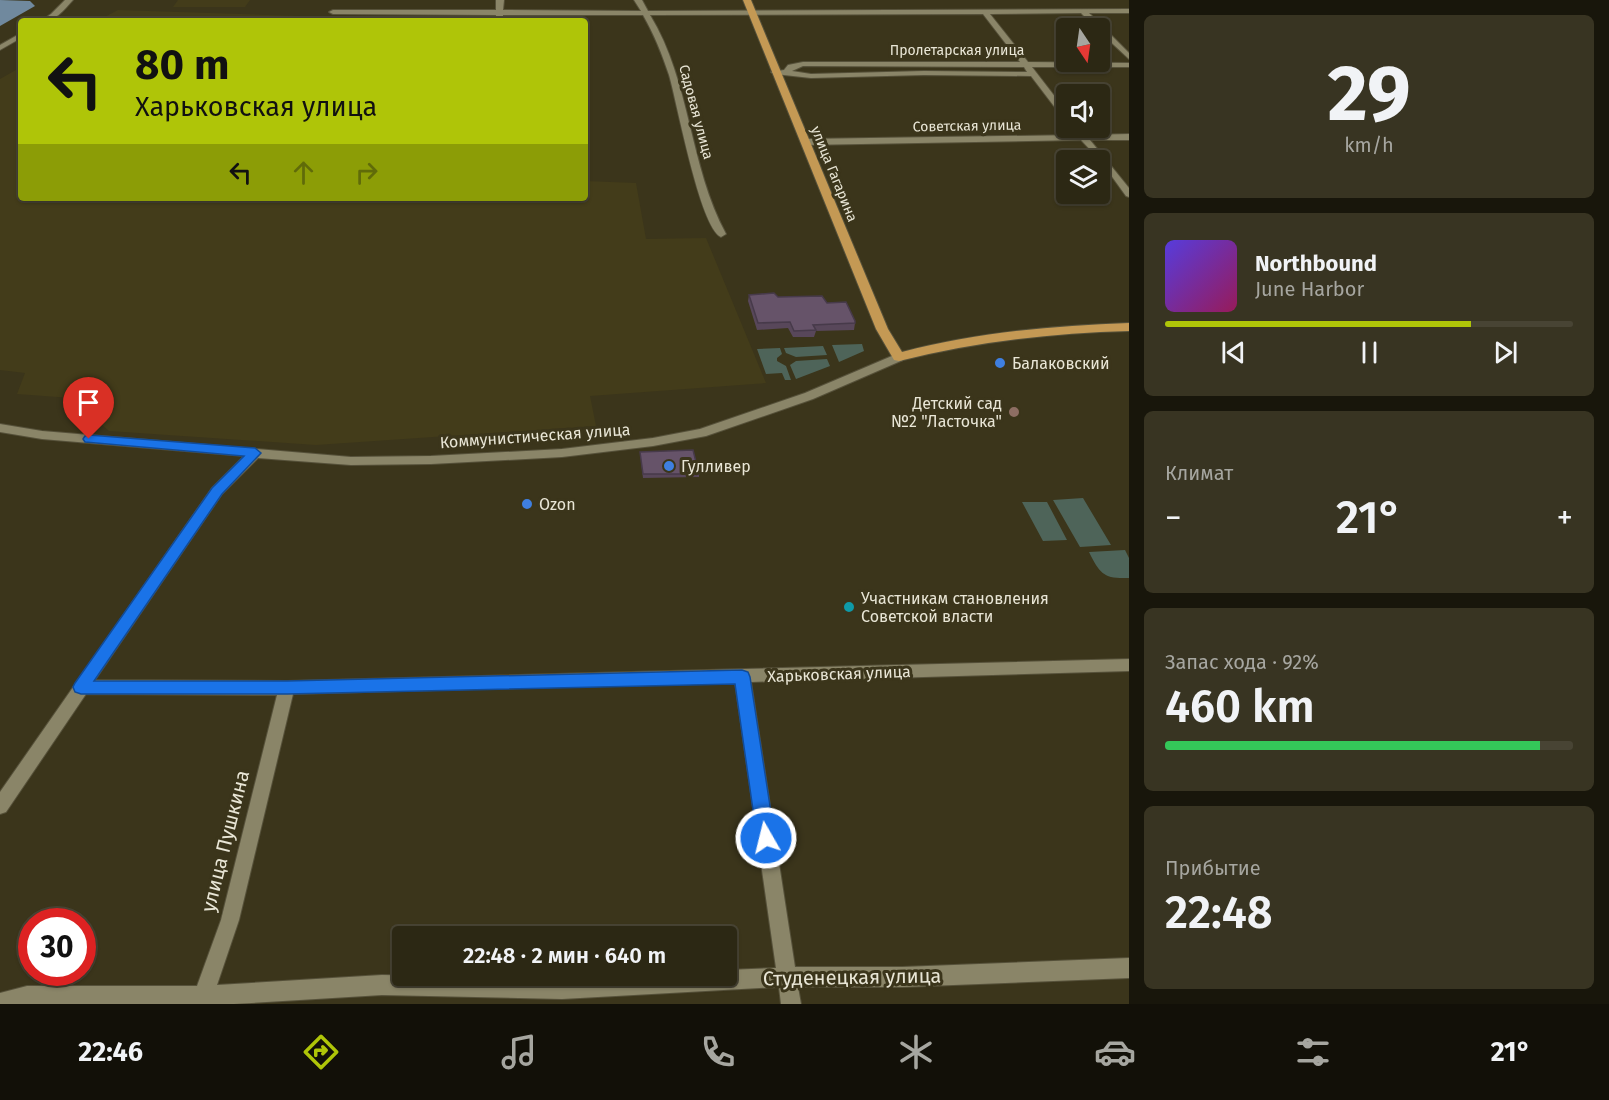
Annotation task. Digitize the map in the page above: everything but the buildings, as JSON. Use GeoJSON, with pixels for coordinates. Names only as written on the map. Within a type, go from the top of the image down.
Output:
{"type":"FeatureCollection","features":[{"type":"Feature","properties":{"kind":"main road","name":"улица Гагарина"},"geometry":{"type":"LineString","coordinates":[[747,0],[781,72],[805,142],[882,329],[899,357]]}},
{"type":"Feature","properties":{"kind":"main road","name":"Коммунистическая улица"},"geometry":{"type":"LineString","coordinates":[[899,357],[933,347],[983,337],[1129,327]]}},
{"type":"Feature","properties":{"kind":"street"},"geometry":{"type":"LineString","coordinates":[[48,18],[69,0]]}},
{"type":"Feature","properties":{"kind":"street"},"geometry":{"type":"LineString","coordinates":[[499,17],[500,0]]}},
{"type":"Feature","properties":{"kind":"street","name":"Садовая улица"},"geometry":{"type":"LineString","coordinates":[[638,0],[643,12],[657,32],[673,75],[708,210],[721,234]]}},
{"type":"Feature","properties":{"kind":"street"},"geometry":{"type":"LineString","coordinates":[[984,11],[1056,103]]}},
{"type":"Feature","properties":{"kind":"street"},"geometry":{"type":"LineString","coordinates":[[1083,11],[1129,57]]}},
{"type":"Feature","properties":{"kind":"street"},"geometry":{"type":"LineString","coordinates":[[333,12],[499,17],[643,12],[1129,11]]}},
{"type":"Feature","properties":{"kind":"street"},"geometry":{"type":"LineString","coordinates":[[0,48],[18,37]]}},
{"type":"Feature","properties":{"kind":"street","name":"Пролетарская улица"},"geometry":{"type":"LineString","coordinates":[[781,72],[803,64],[1129,65]]}},
{"type":"Feature","properties":{"kind":"street","name":"Пролетарская улица"},"geometry":{"type":"LineString","coordinates":[[781,72],[821,76],[924,73],[1034,74]]}},
{"type":"Feature","properties":{"kind":"street","name":"Советская улица"},"geometry":{"type":"LineString","coordinates":[[1110,137],[1129,137]]}},
{"type":"Feature","properties":{"kind":"street"},"geometry":{"type":"LineString","coordinates":[[1084,138],[1129,194]]}},
{"type":"Feature","properties":{"kind":"street","name":"Советская улица"},"geometry":{"type":"LineString","coordinates":[[805,142],[1084,138]]}},
{"type":"Feature","properties":{"kind":"street","name":"Коммунистическая улица"},"geometry":{"type":"LineString","coordinates":[[0,428],[42,435],[351,461],[411,461],[562,453],[653,442],[702,433],[809,396],[899,357]]}},
{"type":"Feature","properties":{"kind":"street"},"geometry":{"type":"LineString","coordinates":[[0,806],[217,491],[255,453]]}},
{"type":"Feature","properties":{"kind":"street","name":"Харьковская улица"},"geometry":{"type":"LineString","coordinates":[[81,687],[287,688],[1129,665]]}},
{"type":"Feature","properties":{"kind":"street"},"geometry":{"type":"LineString","coordinates":[[742,677],[791,1004]]}},
{"type":"Feature","properties":{"kind":"street","name":"улица Пушкина"},"geometry":{"type":"LineString","coordinates":[[202,1000],[230,920],[287,688]]}},
{"type":"Feature","properties":{"kind":"street","name":"Студенецкая улица"},"geometry":{"type":"LineString","coordinates":[[0,1003],[27,996],[202,1000],[382,985],[561,989],[786,976],[902,977],[1129,968]]}},
{"type":"Feature","properties":{"kind":"shaded area"},"geometry":{"type":"Polygon","coordinates":[[[178,0],[250,0],[245,7],[173,7],[178,0]]]}},
{"type":"Feature","properties":{"kind":"shaded area"},"geometry":{"type":"Polygon","coordinates":[[[118,10],[362,18],[103,18],[118,10]]]}},
{"type":"Feature","properties":{"kind":"shaded area"},"geometry":{"type":"Polygon","coordinates":[[[441,17],[441,18],[362,18],[441,17]]]}},
{"type":"Feature","properties":{"kind":"shaded area"},"geometry":{"type":"Polygon","coordinates":[[[18,69],[18,201],[588,201],[588,181],[636,183],[646,239],[706,238],[766,383],[590,396],[596,426],[316,445],[109,431],[71,398],[17,394],[25,373],[0,370],[0,79],[18,69]]]}},
{"type":"Feature","properties":{"kind":"green space"},"geometry":{"type":"Polygon","coordinates":[[[862,344],[864,351],[839,362],[832,345],[862,344]]]}},
{"type":"Feature","properties":{"kind":"green space"},"geometry":{"type":"Polygon","coordinates":[[[823,346],[827,355],[796,357],[786,353],[784,348],[823,346]]]}},
{"type":"Feature","properties":{"kind":"green space"},"geometry":{"type":"Polygon","coordinates":[[[780,348],[782,354],[777,361],[786,366],[791,380],[785,380],[782,373],[766,374],[757,349],[780,348]]]}},
{"type":"Feature","properties":{"kind":"green space"},"geometry":{"type":"Polygon","coordinates":[[[827,359],[830,366],[796,379],[790,365],[796,361],[827,359]]]}},
{"type":"Feature","properties":{"kind":"green space"},"geometry":{"type":"Polygon","coordinates":[[[1083,498],[1111,545],[1080,547],[1053,500],[1083,498]]]}},
{"type":"Feature","properties":{"kind":"green space"},"geometry":{"type":"Polygon","coordinates":[[[1022,502],[1047,502],[1067,540],[1043,541],[1022,502]]]}},
{"type":"Feature","properties":{"kind":"green space"},"geometry":{"type":"Polygon","coordinates":[[[1125,550],[1129,558],[1129,578],[1104,574],[1089,552],[1125,550]]]}},
{"type":"Feature","properties":{"kind":"water"},"geometry":{"type":"Polygon","coordinates":[[[0,0],[30,1],[35,6],[0,26],[0,0]]]}},
{"type":"Feature","properties":{"kind":"place","name":"Балаковский"},"geometry":{"type":"Point","coordinates":[1000,363]}},
{"type":"Feature","properties":{"kind":"place","name":"Детский сад №2 \"Ласточка\""},"geometry":{"type":"Point","coordinates":[1014,412]}},
{"type":"Feature","properties":{"kind":"place","name":"Гулливер"},"geometry":{"type":"Point","coordinates":[669,466]}},
{"type":"Feature","properties":{"kind":"place","name":"Ozon"},"geometry":{"type":"Point","coordinates":[527,504]}},
{"type":"Feature","properties":{"kind":"place","name":"Участникам становления Советской власти"},"geometry":{"type":"Point","coordinates":[849,607]}},
{"type":"Feature","properties":{"kind":"route"},"geometry":{"type":"LineString","coordinates":[[89,439],[255,453],[217,491],[81,687],[118,689],[287,688],[742,677],[766,838]]}}]}
